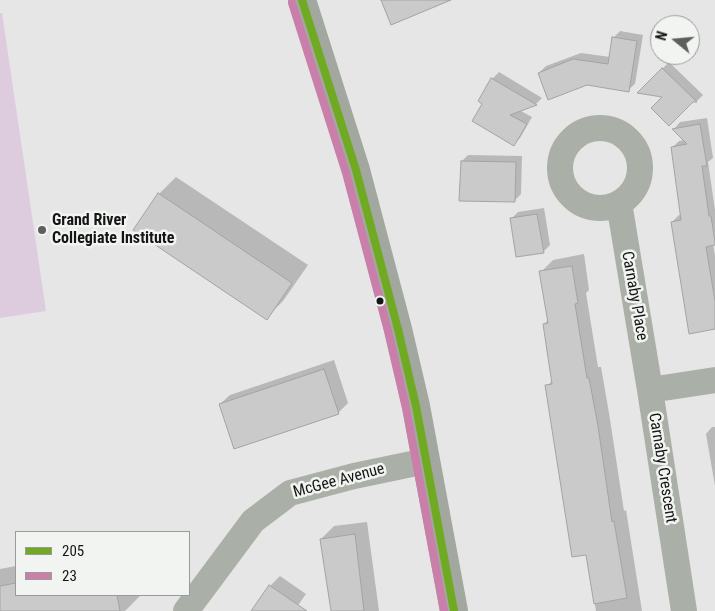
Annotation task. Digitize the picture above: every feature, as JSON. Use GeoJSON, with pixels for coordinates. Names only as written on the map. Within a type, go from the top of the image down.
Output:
{"type":"FeatureCollection","features":[{"type":"Feature","properties":{"kind":"main road"},"geometry":{"type":"LineString","coordinates":[[302,0],[358,179],[400,338],[416,406],[454,611]]}},
{"type":"Feature","properties":{"kind":"street","name":"Carnaby Place"},"geometry":{"type":"LineString","coordinates":[[619,203],[650,390]]}},
{"type":"Feature","properties":{"kind":"street","name":"Carnaby Crescent"},"geometry":{"type":"LineString","coordinates":[[684,611],[650,390],[715,380]]}},
{"type":"Feature","properties":{"kind":"street","name":"McGee Avenue"},"geometry":{"type":"LineString","coordinates":[[186,611],[253,521],[290,492],[426,460]]}},
{"type":"Feature","properties":{"kind":"shaded area"},"geometry":{"type":"Polygon","coordinates":[[[0,13],[2,13],[46,311],[0,318],[0,13]]]}},
{"type":"Feature","properties":{"kind":"building"},"geometry":{"type":"Polygon","coordinates":[[[381,0],[451,0],[391,25],[381,0]]]}},
{"type":"Feature","properties":{"kind":"building"},"geometry":{"type":"Polygon","coordinates":[[[612,37],[637,41],[629,92],[587,85],[548,100],[538,73],[573,59],[608,64],[612,37]]]}},
{"type":"Feature","properties":{"kind":"building"},"geometry":{"type":"Polygon","coordinates":[[[662,68],[697,102],[693,102],[669,126],[651,108],[662,97],[637,93],[662,68]]]}},
{"type":"Feature","properties":{"kind":"building"},"geometry":{"type":"Polygon","coordinates":[[[491,78],[537,105],[510,115],[527,124],[514,146],[472,121],[482,104],[478,101],[491,78]]]}},
{"type":"Feature","properties":{"kind":"building"},"geometry":{"type":"Polygon","coordinates":[[[700,124],[707,166],[702,166],[709,216],[711,216],[715,242],[715,245],[706,247],[715,301],[715,329],[689,334],[671,222],[681,220],[671,147],[687,144],[672,129],[700,124]]]}},
{"type":"Feature","properties":{"kind":"building"},"geometry":{"type":"Polygon","coordinates":[[[461,161],[516,162],[515,202],[459,201],[461,161]]]}},
{"type":"Feature","properties":{"kind":"building"},"geometry":{"type":"Polygon","coordinates":[[[158,193],[292,283],[267,320],[133,230],[158,193]]]}},
{"type":"Feature","properties":{"kind":"building"},"geometry":{"type":"Polygon","coordinates":[[[537,214],[544,253],[516,257],[510,218],[537,214]]]}},
{"type":"Feature","properties":{"kind":"building"},"geometry":{"type":"Polygon","coordinates":[[[572,266],[578,303],[575,304],[587,378],[589,378],[598,426],[612,522],[614,521],[627,598],[594,604],[586,555],[572,557],[545,385],[552,384],[543,324],[548,323],[539,271],[572,266]]]}},
{"type":"Feature","properties":{"kind":"building"},"geometry":{"type":"Polygon","coordinates":[[[324,369],[339,414],[234,449],[219,404],[324,369]]]}},
{"type":"Feature","properties":{"kind":"building"},"geometry":{"type":"Polygon","coordinates":[[[355,534],[364,611],[331,611],[320,539],[355,534]]]}},
{"type":"Feature","properties":{"kind":"building"},"geometry":{"type":"Polygon","coordinates":[[[15,583],[15,596],[117,596],[120,611],[0,611],[0,586],[15,583]]]}},
{"type":"Feature","properties":{"kind":"building"},"geometry":{"type":"Polygon","coordinates":[[[269,585],[307,611],[251,611],[269,585]]]}},
{"type":"Feature","properties":{"kind":"transit line","name":"205"},"geometry":{"type":"LineString","coordinates":[[302,0],[356,170],[398,329],[416,406],[454,611]]}},
{"type":"Feature","properties":{"kind":"transit line","name":"23"},"geometry":{"type":"LineString","coordinates":[[292,3],[346,173],[388,331],[406,408],[444,611]]}},
{"type":"Feature","properties":{"kind":"place","name":"Grand River Collegiate Institute"},"geometry":{"type":"Point","coordinates":[42,230]}}]}
